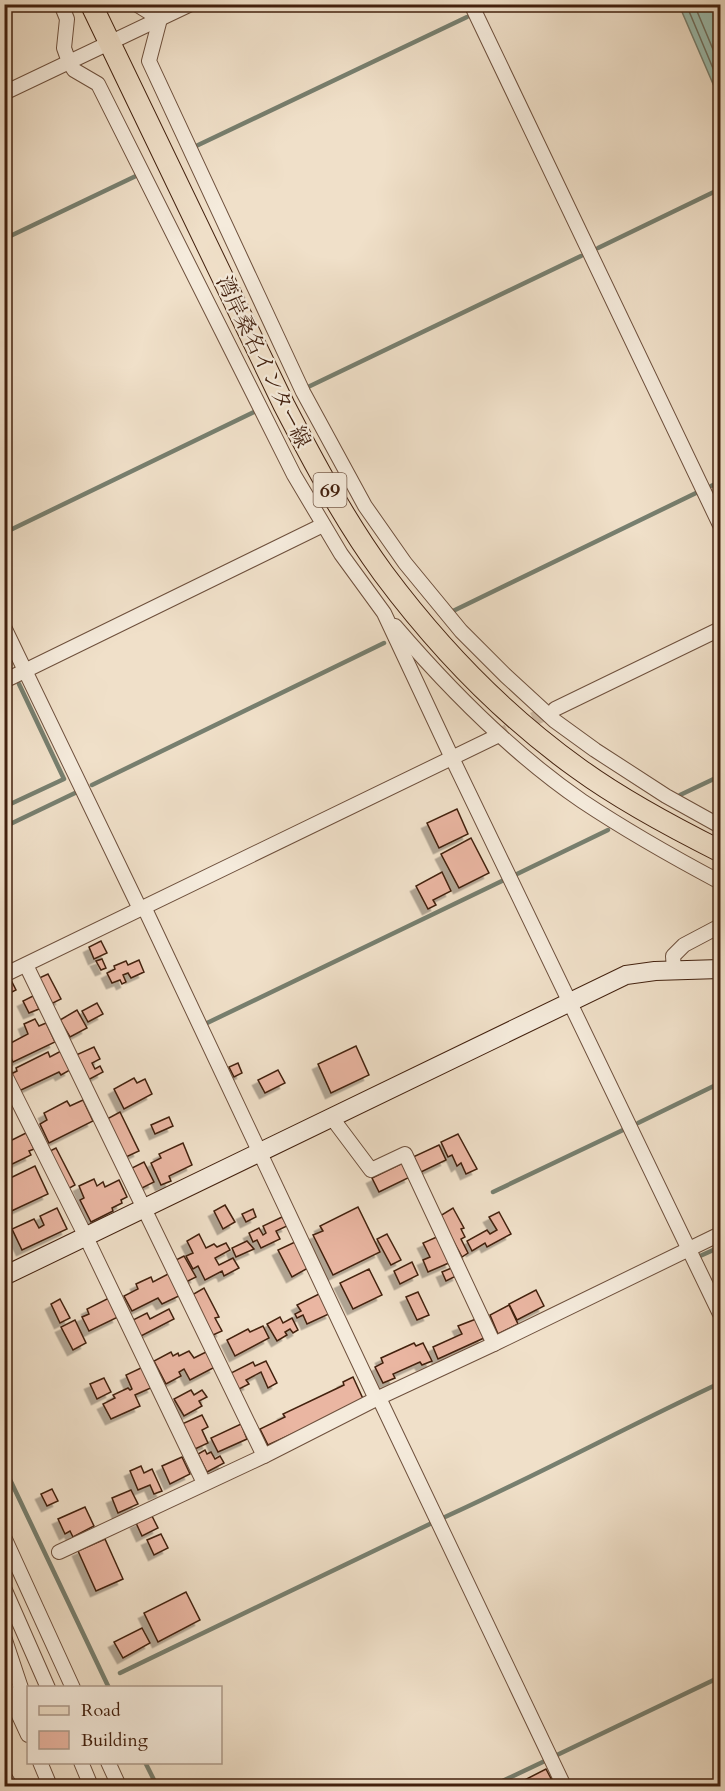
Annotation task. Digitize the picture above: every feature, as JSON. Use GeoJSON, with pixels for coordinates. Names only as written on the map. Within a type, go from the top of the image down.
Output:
{"type":"FeatureCollection","features":[{"type":"Feature","properties":{"kind":"main road","name":"湾岸桑名インター線"},"geometry":{"type":"LineString","coordinates":[[91,4],[284,405],[340,508],[383,573],[460,664],[540,740],[580,770],[652,815],[720,851]]}},
{"type":"Feature","properties":{"kind":"street"},"geometry":{"type":"LineString","coordinates":[[61,4],[67,19],[64,48],[69,62],[74,70],[98,84],[294,475],[341,554],[384,613],[455,692],[510,743],[548,774],[581,800],[658,848],[720,882]]}},
{"type":"Feature","properties":{"kind":"street"},"geometry":{"type":"LineString","coordinates":[[136,4],[160,19]]}},
{"type":"Feature","properties":{"kind":"street"},"geometry":{"type":"LineString","coordinates":[[4,93],[191,4]]}},
{"type":"Feature","properties":{"kind":"street"},"geometry":{"type":"LineString","coordinates":[[471,4],[720,525]]}},
{"type":"Feature","properties":{"kind":"street"},"geometry":{"type":"LineString","coordinates":[[160,19],[149,61],[303,392],[366,506],[405,563],[461,631],[537,705],[596,750],[720,826]]}},
{"type":"Feature","properties":{"kind":"street"},"geometry":{"type":"LineString","coordinates":[[4,681],[323,525]]}},
{"type":"Feature","properties":{"kind":"street"},"geometry":{"type":"LineString","coordinates":[[384,613],[720,1314]]}},
{"type":"Feature","properties":{"kind":"street"},"geometry":{"type":"LineString","coordinates":[[4,627],[142,908],[564,1786]]}},
{"type":"Feature","properties":{"kind":"street"},"geometry":{"type":"LineString","coordinates":[[555,709],[720,629]]}},
{"type":"Feature","properties":{"kind":"street"},"geometry":{"type":"LineString","coordinates":[[4,975],[495,738]]}},
{"type":"Feature","properties":{"kind":"street"},"geometry":{"type":"LineString","coordinates":[[674,970],[673,956],[684,945],[720,926]]}},
{"type":"Feature","properties":{"kind":"street"},"geometry":{"type":"LineString","coordinates":[[26,965],[264,1456]]}},
{"type":"Feature","properties":{"kind":"street"},"geometry":{"type":"LineString","coordinates":[[4,1276],[626,975],[674,970],[720,970]]}},
{"type":"Feature","properties":{"kind":"street"},"geometry":{"type":"LineString","coordinates":[[4,1073],[204,1483]]}},
{"type":"Feature","properties":{"kind":"street"},"geometry":{"type":"LineString","coordinates":[[332,1118],[371,1170],[405,1154],[494,1344]]}},
{"type":"Feature","properties":{"kind":"street"},"geometry":{"type":"LineString","coordinates":[[59,1552],[264,1456],[720,1234]]}},
{"type":"Feature","properties":{"kind":"street"},"geometry":{"type":"LineString","coordinates":[[4,1538],[72,1686]]}},
{"type":"Feature","properties":{"kind":"street"},"geometry":{"type":"LineString","coordinates":[[4,1588],[47,1686]]}},
{"type":"Feature","properties":{"kind":"street"},"geometry":{"type":"LineString","coordinates":[[4,1637],[23,1694],[26,1730]]}},
{"type":"Feature","properties":{"kind":"street"},"geometry":{"type":"LineString","coordinates":[[4,1683],[26,1730]]}},
{"type":"Feature","properties":{"kind":"street"},"geometry":{"type":"LineString","coordinates":[[41,1764],[50,1786]]}},
{"type":"Feature","properties":{"kind":"street"},"geometry":{"type":"LineString","coordinates":[[82,1764],[91,1786]]}},
{"type":"Feature","properties":{"kind":"street"},"geometry":{"type":"LineString","coordinates":[[109,1764],[119,1786]]}},
{"type":"Feature","properties":{"kind":"street"},"geometry":{"type":"LineString","coordinates":[[4,1776],[10,1786]]}},
{"type":"Feature","properties":{"kind":"water"},"geometry":{"type":"Polygon","coordinates":[[[679,5],[720,5],[720,100],[679,5]]]}},
{"type":"Feature","properties":{"kind":"building"},"geometry":{"type":"Polygon","coordinates":[[[457,809],[468,834],[439,848],[427,823],[457,809]]]}},
{"type":"Feature","properties":{"kind":"building"},"geometry":{"type":"Polygon","coordinates":[[[471,838],[489,873],[459,888],[441,854],[471,838]]]}},
{"type":"Feature","properties":{"kind":"building"},"geometry":{"type":"Polygon","coordinates":[[[442,872],[451,891],[433,900],[436,905],[428,909],[416,886],[442,872]]]}},
{"type":"Feature","properties":{"kind":"building"},"geometry":{"type":"Polygon","coordinates":[[[101,941],[107,953],[94,959],[89,947],[101,941]]]}},
{"type":"Feature","properties":{"kind":"building"},"geometry":{"type":"Polygon","coordinates":[[[102,959],[106,968],[101,970],[96,961],[102,959]]]}},
{"type":"Feature","properties":{"kind":"building"},"geometry":{"type":"Polygon","coordinates":[[[139,960],[144,972],[131,978],[128,973],[123,975],[126,982],[122,984],[120,980],[112,983],[107,973],[115,969],[114,966],[126,961],[128,965],[139,960]]]}},
{"type":"Feature","properties":{"kind":"building"},"geometry":{"type":"Polygon","coordinates":[[[48,974],[61,999],[49,1005],[37,979],[48,974]]]}},
{"type":"Feature","properties":{"kind":"building"},"geometry":{"type":"Polygon","coordinates":[[[10,978],[16,990],[4,996],[4,981],[10,978]]]}},
{"type":"Feature","properties":{"kind":"building"},"geometry":{"type":"Polygon","coordinates":[[[33,996],[39,1009],[29,1013],[23,1001],[33,996]]]}},
{"type":"Feature","properties":{"kind":"building"},"geometry":{"type":"Polygon","coordinates":[[[97,1003],[103,1014],[88,1022],[82,1011],[97,1003]]]}},
{"type":"Feature","properties":{"kind":"building"},"geometry":{"type":"Polygon","coordinates":[[[77,1010],[87,1028],[70,1037],[60,1020],[77,1010]]]}},
{"type":"Feature","properties":{"kind":"building"},"geometry":{"type":"Polygon","coordinates":[[[35,1019],[39,1026],[46,1023],[55,1042],[13,1062],[4,1044],[4,1031],[7,1030],[10,1036],[6,1038],[9,1044],[28,1034],[24,1024],[35,1019]]]}},
{"type":"Feature","properties":{"kind":"building"},"geometry":{"type":"Polygon","coordinates":[[[356,1046],[369,1075],[331,1093],[318,1064],[356,1046]]]}},
{"type":"Feature","properties":{"kind":"building"},"geometry":{"type":"Polygon","coordinates":[[[94,1047],[100,1059],[92,1063],[95,1069],[100,1066],[103,1072],[88,1080],[76,1055],[94,1047]]]}},
{"type":"Feature","properties":{"kind":"building"},"geometry":{"type":"Polygon","coordinates":[[[61,1051],[70,1070],[61,1075],[59,1072],[19,1091],[11,1074],[17,1071],[16,1068],[48,1052],[50,1057],[61,1051]]]}},
{"type":"Feature","properties":{"kind":"building"},"geometry":{"type":"Polygon","coordinates":[[[238,1063],[242,1073],[234,1077],[229,1067],[238,1063]]]}},
{"type":"Feature","properties":{"kind":"building"},"geometry":{"type":"Polygon","coordinates":[[[278,1070],[285,1083],[265,1093],[258,1080],[278,1070]]]}},
{"type":"Feature","properties":{"kind":"building"},"geometry":{"type":"Polygon","coordinates":[[[134,1078],[137,1083],[145,1079],[152,1094],[124,1109],[114,1089],[134,1078]]]}},
{"type":"Feature","properties":{"kind":"building"},"geometry":{"type":"Polygon","coordinates":[[[83,1100],[93,1121],[49,1143],[40,1124],[47,1120],[44,1113],[67,1101],[70,1106],[83,1100]]]}},
{"type":"Feature","properties":{"kind":"building"},"geometry":{"type":"Polygon","coordinates":[[[120,1112],[139,1151],[126,1157],[107,1119],[120,1112]]]}},
{"type":"Feature","properties":{"kind":"building"},"geometry":{"type":"Polygon","coordinates":[[[169,1117],[173,1126],[155,1134],[151,1125],[169,1117]]]}},
{"type":"Feature","properties":{"kind":"building"},"geometry":{"type":"Polygon","coordinates":[[[26,1133],[34,1149],[29,1151],[31,1155],[4,1168],[4,1144],[26,1133]]]}},
{"type":"Feature","properties":{"kind":"building"},"geometry":{"type":"Polygon","coordinates":[[[458,1134],[477,1169],[466,1174],[461,1163],[457,1166],[452,1155],[448,1157],[441,1142],[458,1134]]]}},
{"type":"Feature","properties":{"kind":"building"},"geometry":{"type":"Polygon","coordinates":[[[183,1143],[192,1165],[169,1176],[171,1181],[161,1185],[151,1163],[161,1158],[159,1154],[183,1143]]]}},
{"type":"Feature","properties":{"kind":"building"},"geometry":{"type":"Polygon","coordinates":[[[439,1145],[446,1160],[421,1172],[413,1157],[439,1145]]]}},
{"type":"Feature","properties":{"kind":"building"},"geometry":{"type":"Polygon","coordinates":[[[56,1148],[75,1185],[66,1190],[48,1152],[56,1148]]]}},
{"type":"Feature","properties":{"kind":"building"},"geometry":{"type":"Polygon","coordinates":[[[144,1162],[154,1182],[142,1188],[132,1168],[144,1162]]]}},
{"type":"Feature","properties":{"kind":"building"},"geometry":{"type":"Polygon","coordinates":[[[403,1163],[410,1177],[379,1192],[372,1178],[403,1163]]]}},
{"type":"Feature","properties":{"kind":"building"},"geometry":{"type":"Polygon","coordinates":[[[35,1166],[48,1194],[5,1214],[4,1181],[35,1166]]]}},
{"type":"Feature","properties":{"kind":"building"},"geometry":{"type":"Polygon","coordinates":[[[94,1179],[97,1186],[103,1182],[105,1187],[119,1180],[127,1197],[121,1200],[122,1203],[112,1208],[113,1211],[91,1222],[80,1200],[84,1198],[79,1186],[94,1179]]]}},
{"type":"Feature","properties":{"kind":"building"},"geometry":{"type":"Polygon","coordinates":[[[225,1205],[235,1222],[223,1229],[214,1211],[225,1205]]]}},
{"type":"Feature","properties":{"kind":"building"},"geometry":{"type":"Polygon","coordinates":[[[358,1207],[380,1252],[333,1275],[313,1235],[323,1231],[320,1226],[358,1207]]]}},
{"type":"Feature","properties":{"kind":"building"},"geometry":{"type":"Polygon","coordinates":[[[57,1208],[67,1229],[22,1250],[12,1229],[34,1219],[39,1228],[44,1225],[40,1216],[57,1208]]]}},
{"type":"Feature","properties":{"kind":"building"},"geometry":{"type":"Polygon","coordinates":[[[453,1208],[464,1228],[461,1229],[465,1237],[461,1239],[468,1253],[462,1257],[440,1216],[453,1208]]]}},
{"type":"Feature","properties":{"kind":"building"},"geometry":{"type":"Polygon","coordinates":[[[253,1209],[256,1217],[246,1222],[242,1214],[253,1209]]]}},
{"type":"Feature","properties":{"kind":"building"},"geometry":{"type":"Polygon","coordinates":[[[499,1212],[511,1234],[487,1247],[485,1243],[472,1251],[467,1241],[487,1230],[490,1234],[497,1230],[489,1217],[499,1212]]]}},
{"type":"Feature","properties":{"kind":"building"},"geometry":{"type":"Polygon","coordinates":[[[282,1217],[287,1226],[276,1231],[280,1239],[261,1248],[257,1240],[253,1242],[249,1233],[259,1228],[263,1235],[266,1233],[263,1226],[282,1217]]]}},
{"type":"Feature","properties":{"kind":"building"},"geometry":{"type":"Polygon","coordinates":[[[199,1234],[206,1248],[214,1244],[217,1247],[226,1243],[230,1250],[215,1258],[219,1265],[233,1258],[239,1268],[224,1276],[222,1271],[205,1280],[198,1266],[193,1269],[186,1256],[193,1253],[187,1241],[199,1234]]]}},
{"type":"Feature","properties":{"kind":"building"},"geometry":{"type":"Polygon","coordinates":[[[387,1234],[401,1260],[391,1265],[377,1239],[387,1234]]]}},
{"type":"Feature","properties":{"kind":"building"},"geometry":{"type":"Polygon","coordinates":[[[439,1236],[451,1262],[428,1272],[423,1260],[430,1257],[423,1243],[439,1236]]]}},
{"type":"Feature","properties":{"kind":"building"},"geometry":{"type":"Polygon","coordinates":[[[247,1241],[254,1249],[236,1257],[232,1248],[247,1241]]]}},
{"type":"Feature","properties":{"kind":"building"},"geometry":{"type":"Polygon","coordinates":[[[295,1242],[308,1268],[292,1277],[278,1250],[295,1242]]]}},
{"type":"Feature","properties":{"kind":"building"},"geometry":{"type":"Polygon","coordinates":[[[184,1256],[196,1277],[186,1282],[174,1261],[184,1256]]]}},
{"type":"Feature","properties":{"kind":"building"},"geometry":{"type":"Polygon","coordinates":[[[412,1262],[418,1275],[400,1284],[394,1271],[412,1262]]]}},
{"type":"Feature","properties":{"kind":"building"},"geometry":{"type":"Polygon","coordinates":[[[454,1267],[458,1275],[446,1281],[442,1272],[454,1267]]]}},
{"type":"Feature","properties":{"kind":"building"},"geometry":{"type":"Polygon","coordinates":[[[369,1269],[382,1295],[353,1309],[340,1283],[369,1269]]]}},
{"type":"Feature","properties":{"kind":"building"},"geometry":{"type":"Polygon","coordinates":[[[170,1273],[181,1295],[162,1304],[158,1298],[132,1311],[124,1296],[138,1289],[136,1284],[151,1277],[153,1282],[170,1273]]]}},
{"type":"Feature","properties":{"kind":"building"},"geometry":{"type":"Polygon","coordinates":[[[204,1288],[219,1317],[215,1318],[222,1331],[213,1335],[192,1295],[204,1288]]]}},
{"type":"Feature","properties":{"kind":"building"},"geometry":{"type":"Polygon","coordinates":[[[536,1290],[544,1306],[517,1320],[509,1304],[536,1290]]]}},
{"type":"Feature","properties":{"kind":"building"},"geometry":{"type":"Polygon","coordinates":[[[418,1292],[429,1315],[417,1320],[406,1297],[418,1292]]]}},
{"type":"Feature","properties":{"kind":"building"},"geometry":{"type":"Polygon","coordinates":[[[321,1293],[331,1313],[307,1324],[303,1315],[297,1318],[295,1314],[301,1311],[297,1305],[321,1293]]]}},
{"type":"Feature","properties":{"kind":"building"},"geometry":{"type":"Polygon","coordinates":[[[109,1298],[118,1317],[89,1331],[82,1317],[89,1314],[87,1309],[109,1298]]]}},
{"type":"Feature","properties":{"kind":"building"},"geometry":{"type":"Polygon","coordinates":[[[60,1299],[70,1318],[60,1323],[51,1304],[60,1299]]]}},
{"type":"Feature","properties":{"kind":"building"},"geometry":{"type":"Polygon","coordinates":[[[509,1305],[518,1324],[498,1334],[490,1315],[509,1305]]]}},
{"type":"Feature","properties":{"kind":"building"},"geometry":{"type":"Polygon","coordinates":[[[169,1309],[174,1319],[141,1336],[133,1320],[147,1313],[150,1319],[169,1309]]]}},
{"type":"Feature","properties":{"kind":"building"},"geometry":{"type":"Polygon","coordinates":[[[280,1317],[283,1323],[292,1318],[298,1330],[293,1333],[290,1329],[285,1332],[287,1335],[277,1341],[267,1324],[280,1317]]]}},
{"type":"Feature","properties":{"kind":"building"},"geometry":{"type":"Polygon","coordinates":[[[476,1319],[484,1338],[438,1359],[433,1347],[462,1334],[458,1326],[476,1319]]]}},
{"type":"Feature","properties":{"kind":"building"},"geometry":{"type":"Polygon","coordinates":[[[75,1320],[86,1343],[73,1350],[61,1327],[75,1320]]]}},
{"type":"Feature","properties":{"kind":"building"},"geometry":{"type":"Polygon","coordinates":[[[263,1326],[269,1338],[235,1356],[227,1340],[248,1329],[250,1332],[263,1326]]]}},
{"type":"Feature","properties":{"kind":"building"},"geometry":{"type":"Polygon","coordinates":[[[414,1343],[416,1346],[423,1343],[432,1361],[422,1365],[420,1362],[393,1374],[395,1378],[383,1383],[375,1367],[383,1363],[381,1358],[414,1343]]]}},
{"type":"Feature","properties":{"kind":"building"},"geometry":{"type":"Polygon","coordinates":[[[189,1351],[194,1358],[206,1352],[215,1367],[190,1380],[184,1369],[179,1372],[181,1376],[166,1384],[154,1361],[171,1352],[173,1356],[178,1353],[179,1356],[189,1351]]]}},
{"type":"Feature","properties":{"kind":"building"},"geometry":{"type":"Polygon","coordinates":[[[266,1361],[277,1383],[268,1388],[261,1372],[246,1380],[249,1384],[239,1389],[231,1373],[253,1362],[255,1366],[266,1361]]]}},
{"type":"Feature","properties":{"kind":"building"},"geometry":{"type":"Polygon","coordinates":[[[143,1367],[153,1387],[135,1395],[140,1406],[111,1419],[103,1404],[115,1398],[113,1395],[128,1388],[132,1389],[126,1375],[143,1367]]]}},
{"type":"Feature","properties":{"kind":"building"},"geometry":{"type":"Polygon","coordinates":[[[353,1377],[364,1401],[268,1445],[260,1429],[285,1417],[283,1414],[344,1385],[343,1382],[353,1377]]]}},
{"type":"Feature","properties":{"kind":"building"},"geometry":{"type":"Polygon","coordinates":[[[104,1378],[111,1392],[97,1399],[90,1384],[104,1378]]]}},
{"type":"Feature","properties":{"kind":"building"},"geometry":{"type":"Polygon","coordinates":[[[191,1390],[194,1395],[202,1390],[207,1397],[199,1401],[202,1406],[184,1416],[174,1399],[191,1390]]]}},
{"type":"Feature","properties":{"kind":"building"},"geometry":{"type":"Polygon","coordinates":[[[202,1415],[208,1427],[202,1430],[208,1443],[195,1449],[182,1424],[202,1415]]]}},
{"type":"Feature","properties":{"kind":"building"},"geometry":{"type":"Polygon","coordinates":[[[241,1424],[247,1439],[218,1452],[211,1438],[241,1424]]]}},
{"type":"Feature","properties":{"kind":"building"},"geometry":{"type":"Polygon","coordinates":[[[205,1450],[207,1454],[211,1452],[215,1459],[220,1456],[224,1463],[207,1472],[198,1454],[205,1450]]]}},
{"type":"Feature","properties":{"kind":"building"},"geometry":{"type":"Polygon","coordinates":[[[182,1457],[190,1474],[170,1484],[162,1466],[182,1457]]]}},
{"type":"Feature","properties":{"kind":"building"},"geometry":{"type":"Polygon","coordinates":[[[141,1466],[144,1473],[152,1469],[162,1491],[154,1494],[150,1485],[138,1490],[130,1471],[141,1466]]]}},
{"type":"Feature","properties":{"kind":"building"},"geometry":{"type":"Polygon","coordinates":[[[52,1489],[58,1501],[47,1506],[41,1494],[52,1489]]]}},
{"type":"Feature","properties":{"kind":"building"},"geometry":{"type":"Polygon","coordinates":[[[131,1490],[138,1504],[118,1513],[112,1498],[131,1490]]]}},
{"type":"Feature","properties":{"kind":"building"},"geometry":{"type":"Polygon","coordinates":[[[85,1507],[94,1526],[73,1537],[70,1531],[65,1534],[58,1519],[85,1507]]]}},
{"type":"Feature","properties":{"kind":"building"},"geometry":{"type":"Polygon","coordinates":[[[152,1516],[158,1528],[142,1536],[136,1523],[152,1516]]]}},
{"type":"Feature","properties":{"kind":"building"},"geometry":{"type":"Polygon","coordinates":[[[161,1534],[168,1548],[154,1555],[147,1540],[161,1534]]]}},
{"type":"Feature","properties":{"kind":"building"},"geometry":{"type":"Polygon","coordinates":[[[105,1539],[123,1579],[96,1591],[78,1551],[105,1539]]]}},
{"type":"Feature","properties":{"kind":"building"},"geometry":{"type":"Polygon","coordinates":[[[186,1592],[200,1620],[158,1642],[144,1613],[186,1592]]]}},
{"type":"Feature","properties":{"kind":"building"},"geometry":{"type":"Polygon","coordinates":[[[142,1628],[150,1643],[123,1658],[114,1642],[142,1628]]]}},
{"type":"Feature","properties":{"kind":"building"},"geometry":{"type":"Polygon","coordinates":[[[546,1769],[555,1786],[513,1786],[546,1769]]]}},
{"type":"Feature","properties":{"kind":"waterway"},"geometry":{"type":"LineString","coordinates":[[482,9],[493,4]]}},
{"type":"Feature","properties":{"kind":"waterway"},"geometry":{"type":"LineString","coordinates":[[194,147],[467,17]]}},
{"type":"Feature","properties":{"kind":"waterway"},"geometry":{"type":"LineString","coordinates":[[4,239],[138,175]]}},
{"type":"Feature","properties":{"kind":"waterway"},"geometry":{"type":"LineString","coordinates":[[598,248],[720,189]]}},
{"type":"Feature","properties":{"kind":"waterway"},"geometry":{"type":"LineString","coordinates":[[308,387],[581,256]]}},
{"type":"Feature","properties":{"kind":"waterway"},"geometry":{"type":"LineString","coordinates":[[4,533],[254,412]]}},
{"type":"Feature","properties":{"kind":"waterway"},"geometry":{"type":"LineString","coordinates":[[711,486],[720,482]]}},
{"type":"Feature","properties":{"kind":"waterway"},"geometry":{"type":"LineString","coordinates":[[453,611],[696,493]]}},
{"type":"Feature","properties":{"kind":"waterway"},"geometry":{"type":"LineString","coordinates":[[92,785],[384,643]]}},
{"type":"Feature","properties":{"kind":"waterway"},"geometry":{"type":"LineString","coordinates":[[4,653],[10,665]]}},
{"type":"Feature","properties":{"kind":"waterway"},"geometry":{"type":"LineString","coordinates":[[4,807],[64,779],[19,684]]}},
{"type":"Feature","properties":{"kind":"waterway"},"geometry":{"type":"LineString","coordinates":[[680,795],[720,776]]}},
{"type":"Feature","properties":{"kind":"waterway"},"geometry":{"type":"LineString","coordinates":[[4,827],[75,793]]}},
{"type":"Feature","properties":{"kind":"waterway"},"geometry":{"type":"LineString","coordinates":[[517,874],[608,830]]}},
{"type":"Feature","properties":{"kind":"waterway"},"geometry":{"type":"LineString","coordinates":[[205,1024],[504,880]]}},
{"type":"Feature","properties":{"kind":"waterway"},"geometry":{"type":"LineString","coordinates":[[638,1123],[720,1083]]}},
{"type":"Feature","properties":{"kind":"waterway"},"geometry":{"type":"LineString","coordinates":[[493,1192],[623,1130]]}},
{"type":"Feature","properties":{"kind":"waterway"},"geometry":{"type":"LineString","coordinates":[[700,1256],[720,1247]]}},
{"type":"Feature","properties":{"kind":"waterway"},"geometry":{"type":"LineString","coordinates":[[445,1517],[720,1383]]}},
{"type":"Feature","properties":{"kind":"waterway"},"geometry":{"type":"LineString","coordinates":[[4,1467],[108,1686]]}},
{"type":"Feature","properties":{"kind":"waterway"},"geometry":{"type":"LineString","coordinates":[[120,1673],[432,1523]]}},
{"type":"Feature","properties":{"kind":"waterway"},"geometry":{"type":"LineString","coordinates":[[557,1755],[720,1677]]}},
{"type":"Feature","properties":{"kind":"waterway"},"geometry":{"type":"LineString","coordinates":[[492,1786],[547,1760]]}},
{"type":"Feature","properties":{"kind":"waterway"},"geometry":{"type":"LineString","coordinates":[[146,1764],[157,1786]]}},
{"type":"Feature","properties":{"kind":"tunnel"},"geometry":{"type":"LineString","coordinates":[[495,737],[555,709]]}}]}
